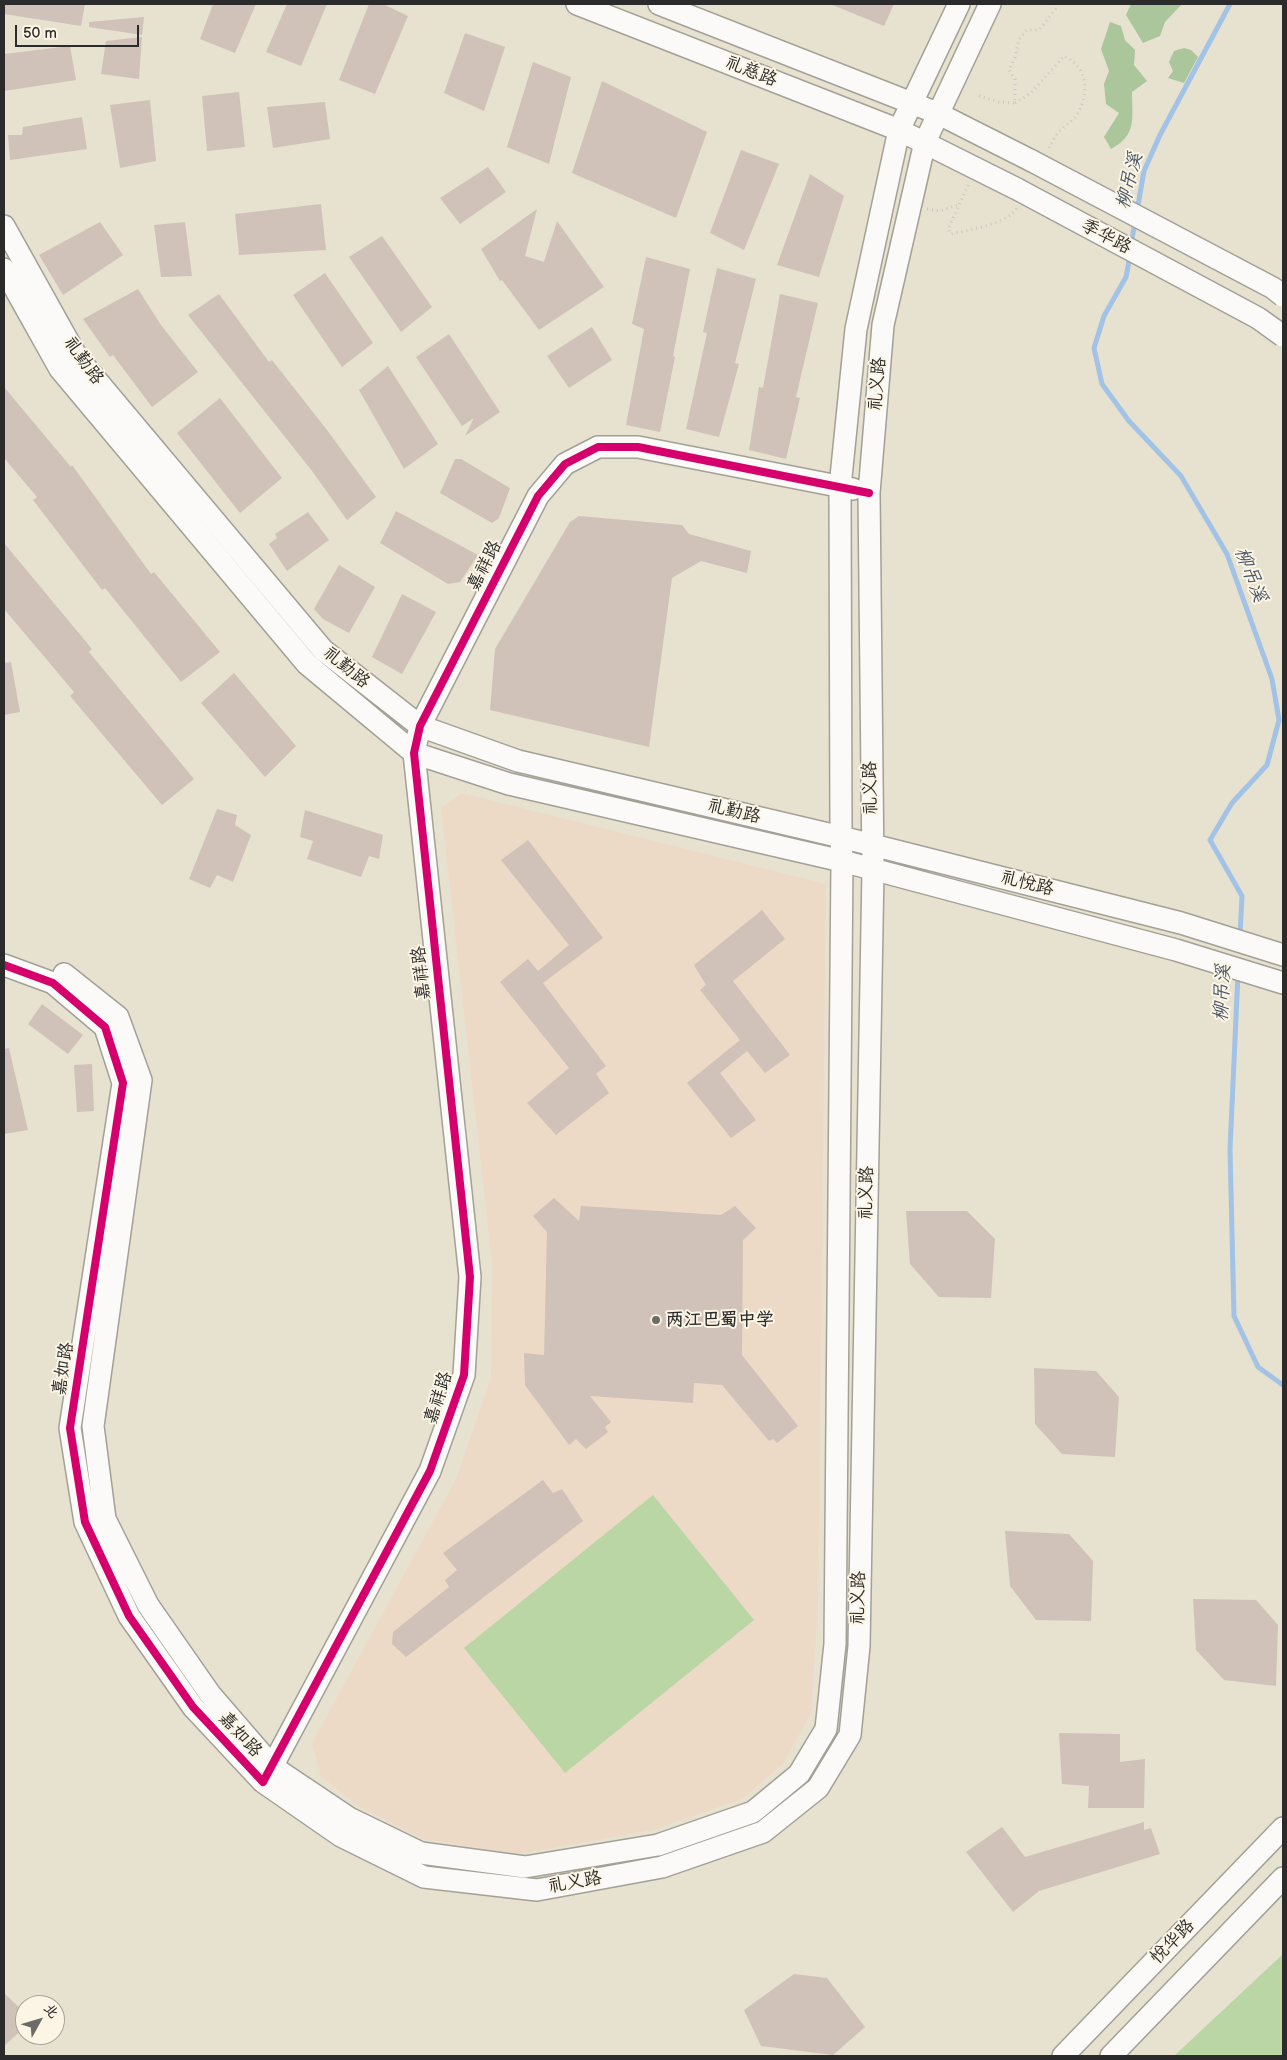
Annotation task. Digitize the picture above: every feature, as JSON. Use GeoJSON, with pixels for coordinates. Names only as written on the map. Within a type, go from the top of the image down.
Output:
{"type":"FeatureCollection","features":[{"type":"Feature","properties":{"kind":"main road","name":"礼慈路"},"geometry":{"type":"LineString","coordinates":[[577,4],[899,130],[925,142]]}},
{"type":"Feature","properties":{"kind":"main road","name":"礼慈路"},"geometry":{"type":"LineString","coordinates":[[659,4],[937,113]]}},
{"type":"Feature","properties":{"kind":"main road","name":"礼义路"},"geometry":{"type":"LineString","coordinates":[[268,1774],[349,1818],[421,1853],[525,1867],[658,1845],[753,1812],[799,1774],[826,1729],[835,1644],[842,861],[840,486],[856,329],[899,130],[959,4]]}},
{"type":"Feature","properties":{"kind":"main road","name":"礼义路"},"geometry":{"type":"LineString","coordinates":[[268,1774],[341,1836],[424,1877],[537,1890],[662,1867],[763,1832],[818,1788],[850,1735],[859,1646],[873,870],[869,492],[883,325],[925,142],[937,113],[990,4]]}},
{"type":"Feature","properties":{"kind":"main road","name":"季华路"},"geometry":{"type":"LineString","coordinates":[[937,113],[1273,288],[1283,296]]}},
{"type":"Feature","properties":{"kind":"main road","name":"季华路"},"geometry":{"type":"LineString","coordinates":[[925,142],[1018,189],[1258,318],[1283,336]]}},
{"type":"Feature","properties":{"kind":"main road","name":"礼勤路"},"geometry":{"type":"LineString","coordinates":[[4,226],[77,357],[323,650],[420,726],[518,761],[872,845]]}},
{"type":"Feature","properties":{"kind":"main road","name":"礼勤路"},"geometry":{"type":"LineString","coordinates":[[4,269],[60,369],[306,664],[414,753],[509,784],[842,861],[873,870]]}},
{"type":"Feature","properties":{"kind":"main road","name":"嘉祥路"},"geometry":{"type":"LineString","coordinates":[[268,1774],[430,1471],[464,1375],[470,1277],[414,753],[420,726],[538,496],[565,464],[598,447],[638,447],[869,492]]}},
{"type":"Feature","properties":{"kind":"main road","name":"礼悦路"},"geometry":{"type":"LineString","coordinates":[[872,845],[1182,923],[1283,955]]}},
{"type":"Feature","properties":{"kind":"main road","name":"礼悦路"},"geometry":{"type":"LineString","coordinates":[[873,870],[1176,950],[1283,983]]}},
{"type":"Feature","properties":{"kind":"main road","name":"嘉如路"},"geometry":{"type":"LineString","coordinates":[[4,950],[58,969],[118,1016],[141,1080],[93,1426],[105,1519],[148,1605],[268,1774]]}},
{"type":"Feature","properties":{"kind":"main road","name":"嘉如路"},"geometry":{"type":"LineString","coordinates":[[4,965],[53,983],[105,1027],[124,1083],[70,1428],[85,1522],[129,1616],[193,1707],[268,1774]]}},
{"type":"Feature","properties":{"kind":"main road","name":"悦华路"},"geometry":{"type":"LineString","coordinates":[[1063,2056],[1283,1828]]}},
{"type":"Feature","properties":{"kind":"main road","name":"悦华路"},"geometry":{"type":"LineString","coordinates":[[1111,2056],[1283,1878]]}},
{"type":"Feature","properties":{"kind":"path"},"geometry":{"type":"LineString","coordinates":[[979,96],[999,102],[1015,103],[1015,79],[1009,70],[1015,58],[1019,39],[1027,30],[1039,30],[1057,7],[1057,4]]}},
{"type":"Feature","properties":{"kind":"path"},"geometry":{"type":"LineString","coordinates":[[911,206],[940,210],[958,205]]}},
{"type":"Feature","properties":{"kind":"shaded area","name":"两江巴蜀中学"},"geometry":{"type":"Polygon","coordinates":[[[461,793],[826,884],[818,1607],[811,1713],[783,1764],[742,1799],[652,1830],[519,1854],[423,1839],[357,1805],[321,1776],[312,1743],[456,1479],[491,1378],[492,1262],[441,809],[461,793]]]}},
{"type":"Feature","properties":{"kind":"green space"},"geometry":{"type":"Polygon","coordinates":[[[1131,4],[1182,4],[1165,22],[1160,36],[1143,43],[1126,15],[1131,4]]]}},
{"type":"Feature","properties":{"kind":"green space"},"geometry":{"type":"Polygon","coordinates":[[[1110,22],[1121,26],[1125,40],[1135,50],[1134,65],[1147,81],[1132,92],[1132,118],[1129,132],[1119,144],[1111,149],[1104,137],[1119,113],[1106,104],[1104,84],[1109,71],[1101,49],[1110,22]]]}},
{"type":"Feature","properties":{"kind":"green space"},"geometry":{"type":"Polygon","coordinates":[[[1184,48],[1191,50],[1198,57],[1184,83],[1168,78],[1173,71],[1169,62],[1174,51],[1184,48]]]}},
{"type":"Feature","properties":{"kind":"green space"},"geometry":{"type":"Polygon","coordinates":[[[653,1495],[754,1620],[565,1773],[464,1648],[653,1495]]]}},
{"type":"Feature","properties":{"kind":"green space"},"geometry":{"type":"Polygon","coordinates":[[[1283,1954],[1283,2056],[1174,2056],[1283,1954]]]}},
{"type":"Feature","properties":{"kind":"building"},"geometry":{"type":"Polygon","coordinates":[[[4,4],[85,4],[81,26],[4,14],[4,4]]]}},
{"type":"Feature","properties":{"kind":"building"},"geometry":{"type":"Polygon","coordinates":[[[213,4],[256,4],[235,53],[200,39],[213,4]]]}},
{"type":"Feature","properties":{"kind":"building"},"geometry":{"type":"Polygon","coordinates":[[[287,4],[327,4],[301,66],[266,52],[287,4]]]}},
{"type":"Feature","properties":{"kind":"building"},"geometry":{"type":"Polygon","coordinates":[[[369,4],[383,4],[408,16],[375,94],[339,80],[369,4]]]}},
{"type":"Feature","properties":{"kind":"building"},"geometry":{"type":"Polygon","coordinates":[[[830,4],[894,4],[884,26],[830,4]]]}},
{"type":"Feature","properties":{"kind":"building"},"geometry":{"type":"Polygon","coordinates":[[[144,17],[142,35],[89,27],[89,22],[144,17]]]}},
{"type":"Feature","properties":{"kind":"building"},"geometry":{"type":"Polygon","coordinates":[[[465,33],[505,47],[484,111],[444,93],[465,33]]]}},
{"type":"Feature","properties":{"kind":"building"},"geometry":{"type":"Polygon","coordinates":[[[142,37],[139,79],[101,74],[106,41],[142,37]]]}},
{"type":"Feature","properties":{"kind":"building"},"geometry":{"type":"Polygon","coordinates":[[[70,46],[76,80],[4,91],[4,54],[70,46]]]}},
{"type":"Feature","properties":{"kind":"building"},"geometry":{"type":"Polygon","coordinates":[[[533,62],[571,77],[549,164],[507,147],[533,62]]]}},
{"type":"Feature","properties":{"kind":"building"},"geometry":{"type":"Polygon","coordinates":[[[602,81],[707,132],[676,218],[572,173],[602,81]]]}},
{"type":"Feature","properties":{"kind":"building"},"geometry":{"type":"Polygon","coordinates":[[[239,92],[245,147],[207,151],[202,96],[239,92]]]}},
{"type":"Feature","properties":{"kind":"building"},"geometry":{"type":"Polygon","coordinates":[[[150,100],[156,161],[120,168],[110,105],[150,100]]]}},
{"type":"Feature","properties":{"kind":"building"},"geometry":{"type":"Polygon","coordinates":[[[325,102],[330,139],[273,148],[267,107],[325,102]]]}},
{"type":"Feature","properties":{"kind":"building"},"geometry":{"type":"Polygon","coordinates":[[[82,117],[87,149],[10,160],[8,135],[22,135],[23,127],[82,117]]]}},
{"type":"Feature","properties":{"kind":"building"},"geometry":{"type":"Polygon","coordinates":[[[741,150],[779,164],[744,250],[710,233],[741,150]]]}},
{"type":"Feature","properties":{"kind":"building"},"geometry":{"type":"Polygon","coordinates":[[[488,167],[506,192],[460,224],[440,198],[488,167]]]}},
{"type":"Feature","properties":{"kind":"building"},"geometry":{"type":"Polygon","coordinates":[[[810,174],[844,196],[819,277],[777,265],[810,174]]]}},
{"type":"Feature","properties":{"kind":"building"},"geometry":{"type":"Polygon","coordinates":[[[321,204],[326,250],[239,255],[235,214],[321,204]]]}},
{"type":"Feature","properties":{"kind":"building"},"geometry":{"type":"Polygon","coordinates":[[[537,209],[525,256],[544,262],[557,221],[604,287],[539,330],[502,280],[500,281],[481,249],[537,209]]]}},
{"type":"Feature","properties":{"kind":"building"},"geometry":{"type":"Polygon","coordinates":[[[100,222],[123,255],[63,295],[39,255],[100,222]]]}},
{"type":"Feature","properties":{"kind":"building"},"geometry":{"type":"Polygon","coordinates":[[[185,222],[192,276],[161,277],[154,225],[185,222]]]}},
{"type":"Feature","properties":{"kind":"building"},"geometry":{"type":"Polygon","coordinates":[[[382,236],[432,307],[401,332],[349,257],[382,236]]]}},
{"type":"Feature","properties":{"kind":"building"},"geometry":{"type":"Polygon","coordinates":[[[646,257],[690,269],[660,432],[626,425],[644,329],[632,324],[646,257]]]}},
{"type":"Feature","properties":{"kind":"building"},"geometry":{"type":"Polygon","coordinates":[[[717,268],[756,279],[735,363],[739,364],[719,437],[686,429],[707,333],[703,332],[717,268]]]}},
{"type":"Feature","properties":{"kind":"building"},"geometry":{"type":"Polygon","coordinates":[[[325,273],[373,343],[342,367],[293,295],[325,273]]]}},
{"type":"Feature","properties":{"kind":"building"},"geometry":{"type":"Polygon","coordinates":[[[138,289],[161,325],[198,372],[152,407],[113,355],[110,357],[83,319],[138,289]]]}},
{"type":"Feature","properties":{"kind":"building"},"geometry":{"type":"Polygon","coordinates":[[[219,294],[269,362],[272,360],[327,430],[376,497],[347,520],[312,471],[188,315],[219,294]]]}},
{"type":"Feature","properties":{"kind":"building"},"geometry":{"type":"Polygon","coordinates":[[[780,294],[818,303],[796,397],[800,398],[786,459],[749,450],[759,387],[763,388],[780,294]]]}},
{"type":"Feature","properties":{"kind":"building"},"geometry":{"type":"Polygon","coordinates":[[[592,327],[612,360],[569,388],[547,356],[592,327]]]}},
{"type":"Feature","properties":{"kind":"building"},"geometry":{"type":"Polygon","coordinates":[[[449,334],[500,412],[465,436],[474,418],[462,426],[416,357],[449,334]]]}},
{"type":"Feature","properties":{"kind":"building"},"geometry":{"type":"Polygon","coordinates":[[[388,366],[438,444],[404,469],[359,390],[388,366]]]}},
{"type":"Feature","properties":{"kind":"building"},"geometry":{"type":"Polygon","coordinates":[[[4,387],[71,467],[72,465],[151,574],[154,572],[220,652],[181,682],[105,588],[102,590],[33,500],[37,497],[4,458],[4,387]]]}},
{"type":"Feature","properties":{"kind":"building"},"geometry":{"type":"Polygon","coordinates":[[[220,398],[282,478],[240,513],[177,433],[220,398]]]}},
{"type":"Feature","properties":{"kind":"building"},"geometry":{"type":"Polygon","coordinates":[[[455,459],[461,459],[510,488],[499,518],[492,523],[440,493],[455,459]]]}},
{"type":"Feature","properties":{"kind":"building"},"geometry":{"type":"Polygon","coordinates":[[[396,511],[478,555],[460,582],[448,584],[380,543],[396,511]]]}},
{"type":"Feature","properties":{"kind":"building"},"geometry":{"type":"Polygon","coordinates":[[[308,512],[329,540],[287,571],[269,544],[277,538],[275,534],[308,512]]]}},
{"type":"Feature","properties":{"kind":"building"},"geometry":{"type":"Polygon","coordinates":[[[579,516],[682,525],[689,534],[751,551],[747,573],[701,561],[672,578],[649,747],[490,710],[495,649],[570,522],[579,516]]]}},
{"type":"Feature","properties":{"kind":"building"},"geometry":{"type":"Polygon","coordinates":[[[4,543],[92,649],[89,652],[194,779],[162,805],[70,696],[74,692],[4,609],[4,543]]]}},
{"type":"Feature","properties":{"kind":"building"},"geometry":{"type":"Polygon","coordinates":[[[339,565],[375,587],[349,633],[323,619],[314,609],[339,565]]]}},
{"type":"Feature","properties":{"kind":"building"},"geometry":{"type":"Polygon","coordinates":[[[402,594],[436,612],[402,674],[372,657],[402,594]]]}},
{"type":"Feature","properties":{"kind":"building"},"geometry":{"type":"Polygon","coordinates":[[[11,662],[20,712],[4,715],[4,663],[11,662]]]}},
{"type":"Feature","properties":{"kind":"building"},"geometry":{"type":"Polygon","coordinates":[[[234,673],[296,746],[265,777],[201,703],[234,673]]]}},
{"type":"Feature","properties":{"kind":"building"},"geometry":{"type":"Polygon","coordinates":[[[217,809],[237,815],[235,825],[251,835],[233,882],[217,875],[210,888],[189,879],[217,809]]]}},
{"type":"Feature","properties":{"kind":"building"},"geometry":{"type":"Polygon","coordinates":[[[305,810],[383,835],[379,859],[369,856],[361,877],[307,859],[313,841],[300,837],[305,810]]]}},
{"type":"Feature","properties":{"kind":"building"},"geometry":{"type":"Polygon","coordinates":[[[528,840],[603,938],[543,983],[606,1066],[596,1074],[609,1093],[556,1135],[527,1103],[569,1068],[500,982],[528,959],[538,971],[569,945],[501,860],[528,840]]]}},
{"type":"Feature","properties":{"kind":"building"},"geometry":{"type":"Polygon","coordinates":[[[762,910],[785,939],[733,981],[790,1055],[765,1073],[747,1051],[720,1073],[756,1120],[731,1138],[687,1083],[740,1040],[700,990],[706,985],[694,965],[762,910]]]}},
{"type":"Feature","properties":{"kind":"building"},"geometry":{"type":"Polygon","coordinates":[[[42,1004],[83,1035],[68,1054],[28,1024],[42,1004]]]}},
{"type":"Feature","properties":{"kind":"building"},"geometry":{"type":"Polygon","coordinates":[[[9,1048],[28,1130],[4,1134],[4,1049],[9,1048]]]}},
{"type":"Feature","properties":{"kind":"building"},"geometry":{"type":"Polygon","coordinates":[[[92,1064],[94,1111],[77,1112],[74,1065],[92,1064]]]}},
{"type":"Feature","properties":{"kind":"building"},"geometry":{"type":"Polygon","coordinates":[[[554,1198],[579,1221],[581,1206],[721,1215],[735,1206],[756,1228],[743,1240],[742,1355],[798,1426],[777,1443],[773,1439],[769,1441],[722,1385],[694,1383],[693,1403],[590,1396],[611,1422],[605,1427],[608,1432],[586,1449],[576,1439],[569,1445],[525,1385],[524,1353],[544,1355],[547,1232],[533,1216],[554,1198]]]}},
{"type":"Feature","properties":{"kind":"building"},"geometry":{"type":"Polygon","coordinates":[[[906,1211],[967,1211],[995,1239],[991,1298],[939,1297],[910,1264],[906,1211]]]}},
{"type":"Feature","properties":{"kind":"building"},"geometry":{"type":"Polygon","coordinates":[[[1034,1368],[1096,1371],[1119,1397],[1115,1457],[1062,1454],[1035,1424],[1034,1368]]]}},
{"type":"Feature","properties":{"kind":"building"},"geometry":{"type":"Polygon","coordinates":[[[543,1480],[553,1493],[562,1489],[583,1521],[406,1657],[392,1644],[393,1632],[449,1587],[445,1580],[457,1570],[443,1553],[543,1480]]]}},
{"type":"Feature","properties":{"kind":"building"},"geometry":{"type":"Polygon","coordinates":[[[1005,1531],[1069,1534],[1093,1561],[1091,1621],[1036,1620],[1010,1586],[1005,1531]]]}},
{"type":"Feature","properties":{"kind":"building"},"geometry":{"type":"Polygon","coordinates":[[[1193,1599],[1256,1600],[1278,1625],[1276,1686],[1224,1680],[1196,1650],[1193,1599]]]}},
{"type":"Feature","properties":{"kind":"building"},"geometry":{"type":"Polygon","coordinates":[[[1059,1733],[1120,1734],[1120,1762],[1145,1759],[1144,1808],[1088,1808],[1089,1786],[1062,1784],[1059,1733]]]}},
{"type":"Feature","properties":{"kind":"building"},"geometry":{"type":"Polygon","coordinates":[[[1144,1822],[1144,1830],[1151,1828],[1160,1854],[1039,1891],[1013,1912],[966,1852],[1002,1827],[1025,1857],[1144,1822]]]}},
{"type":"Feature","properties":{"kind":"building"},"geometry":{"type":"Polygon","coordinates":[[[794,1974],[827,1978],[865,2027],[833,2055],[761,2046],[744,2010],[794,1974]]]}},
{"type":"Feature","properties":{"kind":"building"},"geometry":{"type":"Polygon","coordinates":[[[4,1993],[15,2003],[15,2036],[4,2046],[4,1993]]]}},
{"type":"Feature","properties":{"kind":"waterway","name":"柳吊溪"},"geometry":{"type":"LineString","coordinates":[[1137,211],[1144,171],[1160,135],[1230,4]]}},
{"type":"Feature","properties":{"kind":"waterway","name":"柳吊溪"},"geometry":{"type":"LineString","coordinates":[[1131,245],[1135,222]]}},
{"type":"Feature","properties":{"kind":"waterway","name":"柳吊溪"},"geometry":{"type":"LineString","coordinates":[[1130,256],[1126,277],[1104,316],[1094,348],[1102,384],[1129,421],[1181,476],[1227,554],[1272,679],[1279,720],[1267,765],[1232,803],[1210,840],[1242,896],[1240,936]]}},
{"type":"Feature","properties":{"kind":"waterway","name":"柳吊溪"},"geometry":{"type":"LineString","coordinates":[[1238,974],[1230,1149],[1234,1316],[1258,1367],[1283,1385]]}},
{"type":"Feature","properties":{"kind":"cycle path"},"geometry":{"type":"LineString","coordinates":[[4,965],[53,983],[105,1027],[123,1083],[70,1428],[85,1522],[129,1616],[193,1707],[263,1782],[430,1471],[464,1375],[470,1277],[414,753],[420,726],[538,496],[565,464],[598,447],[638,447],[869,493]]}},
{"type":"Feature","properties":{"kind":"place","name":"两江巴蜀中学"},"geometry":{"type":"Point","coordinates":[656,1320]}}]}
